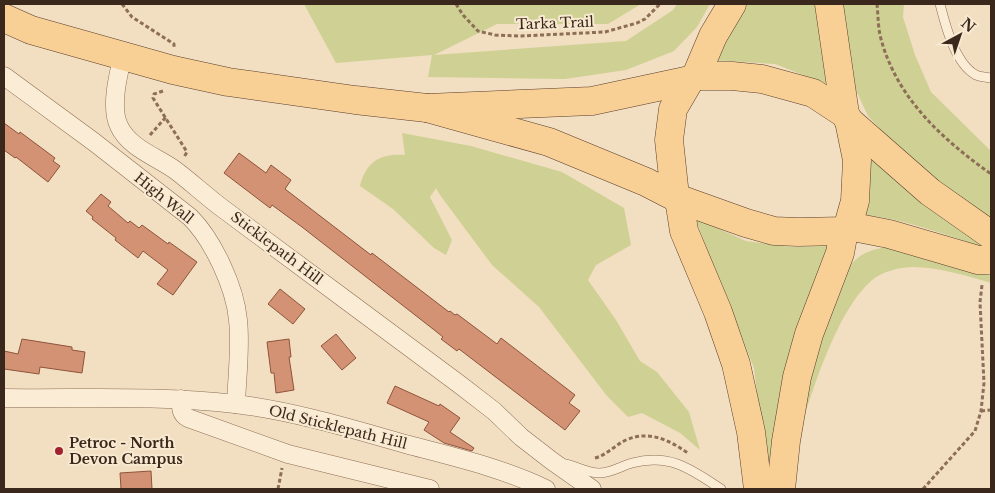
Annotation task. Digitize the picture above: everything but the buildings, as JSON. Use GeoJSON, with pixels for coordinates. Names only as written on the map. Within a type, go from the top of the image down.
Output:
{"type":"FeatureCollection","features":[{"type":"Feature","properties":{"kind":"main road"},"geometry":{"type":"LineString","coordinates":[[732,4],[713,36],[693,78],[673,109],[669,140],[677,198],[684,231],[718,312],[736,364],[751,432],[757,484]]}},
{"type":"Feature","properties":{"kind":"main road"},"geometry":{"type":"LineString","coordinates":[[782,489],[786,441],[797,376],[808,334],[840,253],[855,201],[857,160],[847,118],[829,4]]}},
{"type":"Feature","properties":{"kind":"main road"},"geometry":{"type":"LineString","coordinates":[[4,18],[31,30],[172,70],[228,82],[427,108],[592,101],[693,78],[732,76],[762,79],[813,93],[847,118],[930,192],[991,235]]}},
{"type":"Feature","properties":{"kind":"main road"},"geometry":{"type":"LineString","coordinates":[[427,108],[549,142],[646,182],[677,198],[774,231],[798,232],[846,228],[889,234],[978,260],[991,260]]}},
{"type":"Feature","properties":{"kind":"street","name":"Sticklepath Hill"},"geometry":{"type":"LineString","coordinates":[[123,55],[116,91],[117,119],[119,127],[138,147],[174,170],[222,208],[459,384],[494,411],[521,437],[592,489]]}},
{"type":"Feature","properties":{"kind":"street","name":"High Wall"},"geometry":{"type":"LineString","coordinates":[[4,76],[94,142],[199,226],[219,260],[236,307],[238,328],[236,404]]}},
{"type":"Feature","properties":{"kind":"street","name":"Old Sticklepath Hill"},"geometry":{"type":"LineString","coordinates":[[4,398],[181,400],[236,404],[294,414],[456,457],[509,473],[546,489]]}},
{"type":"Feature","properties":{"kind":"street"},"geometry":{"type":"LineString","coordinates":[[181,400],[181,410],[184,416],[288,454],[430,489]]}},
{"type":"Feature","properties":{"kind":"lane"},"geometry":{"type":"LineString","coordinates":[[940,4],[951,40],[965,65],[975,74],[991,78]]}},
{"type":"Feature","properties":{"kind":"lane"},"geometry":{"type":"LineString","coordinates":[[552,461],[598,473],[612,471],[652,459],[670,461],[684,466],[721,489]]}},
{"type":"Feature","properties":{"kind":"path","name":"Tarka Trail"},"geometry":{"type":"LineString","coordinates":[[456,4],[463,15],[478,31],[495,35],[521,36],[605,32],[645,19],[660,4]]}},
{"type":"Feature","properties":{"kind":"path"},"geometry":{"type":"LineString","coordinates":[[877,4],[880,34],[889,60],[911,99],[940,134],[963,154],[991,174]]}},
{"type":"Feature","properties":{"kind":"path"},"geometry":{"type":"LineString","coordinates":[[138,147],[166,117]]}},
{"type":"Feature","properties":{"kind":"path"},"geometry":{"type":"LineString","coordinates":[[923,489],[975,431],[981,411],[984,383],[980,302],[982,285]]}},
{"type":"Feature","properties":{"kind":"path"},"geometry":{"type":"LineString","coordinates":[[981,411],[991,410]]}},
{"type":"Feature","properties":{"kind":"green space"},"geometry":{"type":"Polygon","coordinates":[[[304,4],[641,4],[608,24],[497,24],[434,55],[626,41],[673,10],[677,4],[710,4],[697,27],[674,51],[626,70],[565,79],[428,77],[432,55],[336,63],[304,4]]]}},
{"type":"Feature","properties":{"kind":"green space"},"geometry":{"type":"Polygon","coordinates":[[[744,4],[816,4],[826,84],[775,64],[711,60],[744,4]]]}},
{"type":"Feature","properties":{"kind":"green space"},"geometry":{"type":"Polygon","coordinates":[[[841,4],[904,4],[903,17],[915,55],[931,92],[991,151],[991,223],[976,213],[898,148],[868,116],[854,86],[841,4]]]}},
{"type":"Feature","properties":{"kind":"green space"},"geometry":{"type":"Polygon","coordinates":[[[402,133],[471,146],[562,172],[624,208],[631,245],[596,265],[588,280],[616,320],[640,361],[657,372],[689,412],[700,450],[680,433],[642,413],[628,417],[607,396],[539,307],[492,265],[436,188],[430,197],[452,240],[446,255],[434,248],[393,209],[360,186],[366,170],[376,160],[389,155],[405,155],[402,133]]]}},
{"type":"Feature","properties":{"kind":"green space"},"geometry":{"type":"Polygon","coordinates":[[[869,146],[987,245],[982,247],[909,223],[864,215],[869,146]]]}},
{"type":"Feature","properties":{"kind":"green space"},"geometry":{"type":"Polygon","coordinates":[[[695,218],[746,241],[791,247],[832,246],[768,483],[754,368],[695,218]]]}},
{"type":"Feature","properties":{"kind":"green space"},"geometry":{"type":"Polygon","coordinates":[[[888,247],[925,254],[991,276],[991,283],[953,272],[923,267],[896,269],[875,278],[859,293],[839,327],[822,366],[803,420],[803,390],[846,270],[864,254],[875,249],[888,247]]]}},
{"type":"Feature","properties":{"kind":"place","name":"Petroc - North Devon Campus"},"geometry":{"type":"Point","coordinates":[59,451]}}]}
